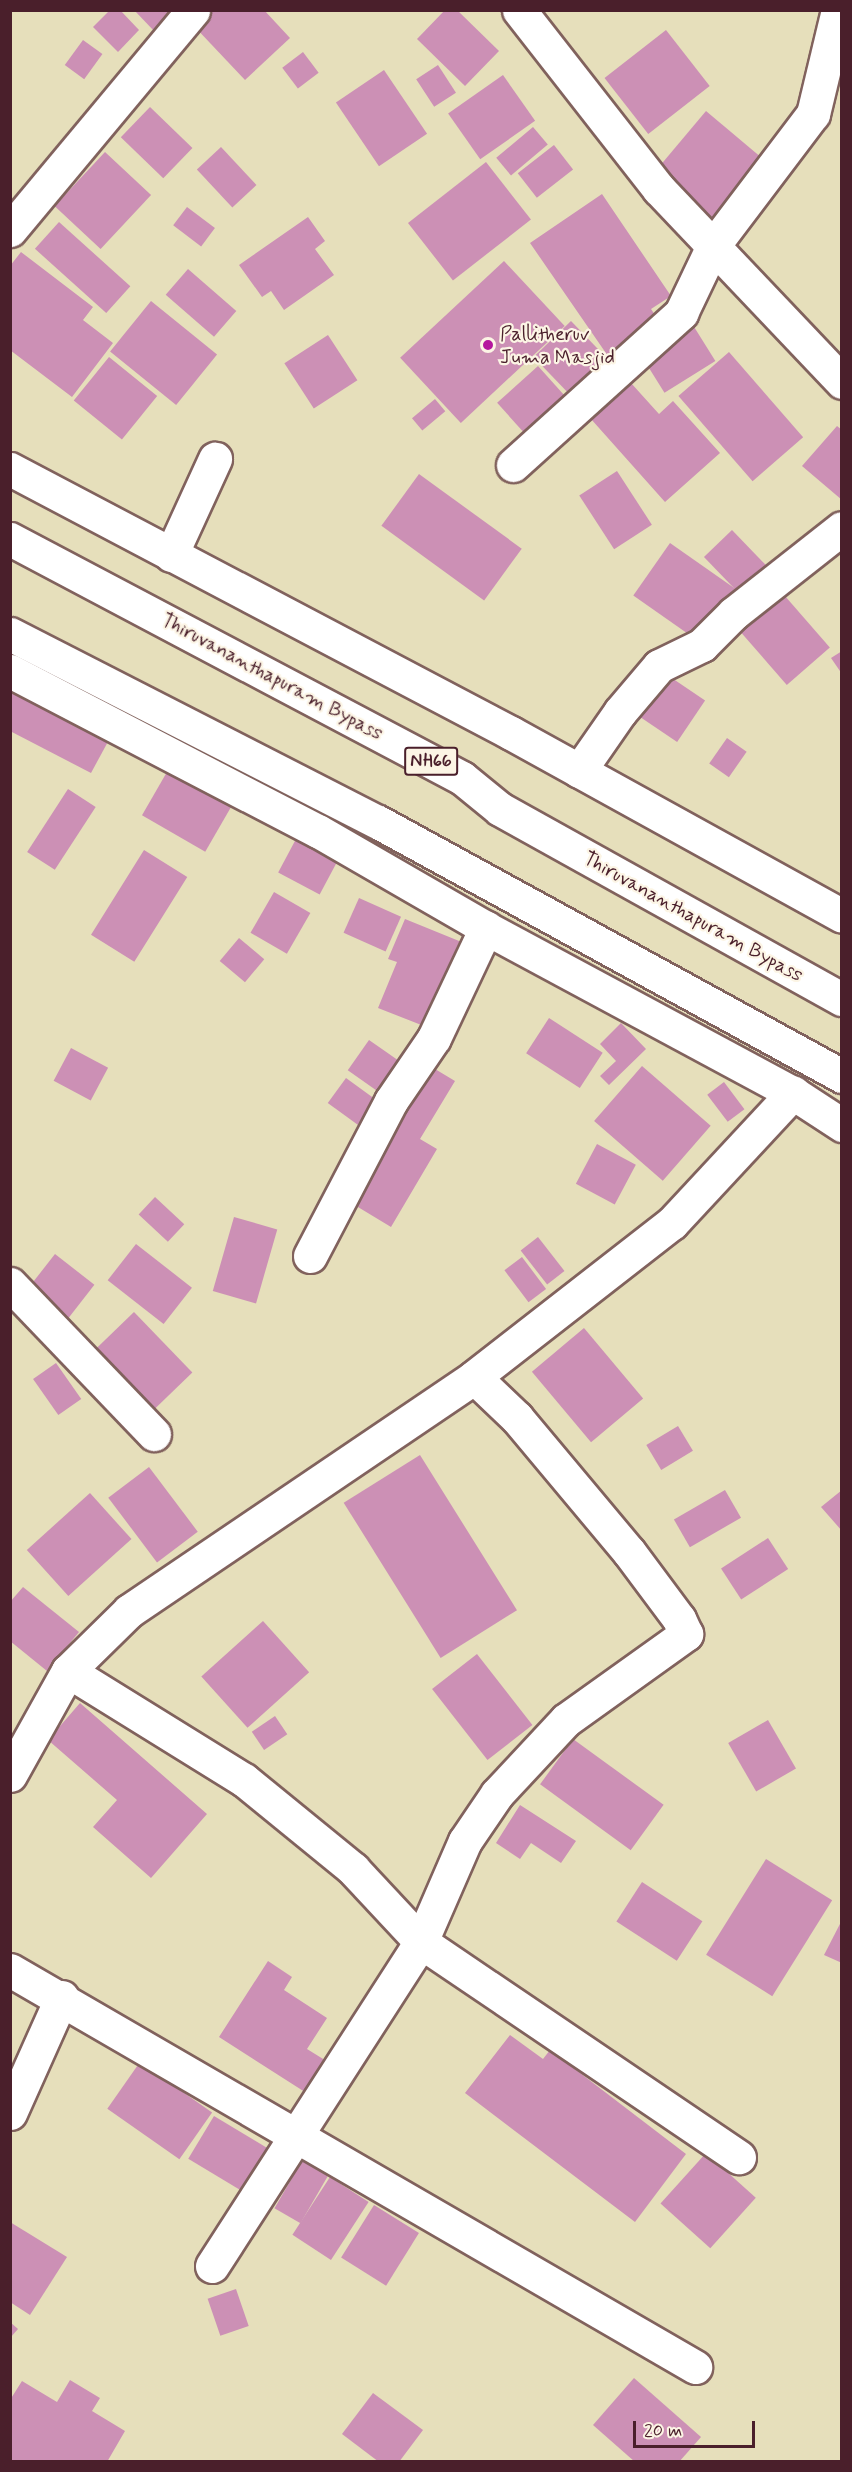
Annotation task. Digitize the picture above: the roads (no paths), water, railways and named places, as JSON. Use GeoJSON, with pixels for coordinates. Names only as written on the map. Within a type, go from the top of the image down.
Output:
{"type":"FeatureCollection","features":[{"type":"Feature","properties":{"kind":"main road"},"geometry":{"type":"LineString","coordinates":[[10,230],[193,10]]}},
{"type":"Feature","properties":{"kind":"main road"},"geometry":{"type":"LineString","coordinates":[[519,10],[659,189],[842,382]]}},
{"type":"Feature","properties":{"kind":"main road"},"geometry":{"type":"LineString","coordinates":[[513,465],[681,313],[713,246],[813,114],[838,10]]}},
{"type":"Feature","properties":{"kind":"main road"},"geometry":{"type":"LineString","coordinates":[[171,555],[215,459]]}},
{"type":"Feature","properties":{"kind":"main road"},"geometry":{"type":"LineString","coordinates":[[10,469],[579,771],[842,916]]}},
{"type":"Feature","properties":{"kind":"main road"},"geometry":{"type":"LineString","coordinates":[[579,771],[620,712],[659,666],[702,645],[734,613],[842,528]]}},
{"type":"Feature","properties":{"kind":"main road","name":"Thiruvananthapuram Bypass"},"geometry":{"type":"LineString","coordinates":[[10,539],[462,778],[500,809],[842,999]]}},
{"type":"Feature","properties":{"kind":"main road"},"geometry":{"type":"LineString","coordinates":[[10,634],[378,822],[842,1076]]}},
{"type":"Feature","properties":{"kind":"main road"},"geometry":{"type":"LineString","coordinates":[[10,671],[318,831],[486,928],[793,1093],[842,1125]]}},
{"type":"Feature","properties":{"kind":"main road"},"geometry":{"type":"LineString","coordinates":[[310,1256],[391,1101],[434,1038],[486,928]]}},
{"type":"Feature","properties":{"kind":"main road"},"geometry":{"type":"LineString","coordinates":[[10,1775],[68,1671],[129,1611],[474,1377],[672,1223],[793,1093]]}},
{"type":"Feature","properties":{"kind":"main road"},"geometry":{"type":"LineString","coordinates":[[10,1284],[154,1434]]}},
{"type":"Feature","properties":{"kind":"main road"},"geometry":{"type":"LineString","coordinates":[[212,2266],[421,1942],[465,1841],[498,1794],[566,1720],[686,1634],[679,1619],[621,1543],[517,1418],[474,1377]]}},
{"type":"Feature","properties":{"kind":"main road"},"geometry":{"type":"LineString","coordinates":[[68,1671],[244,1780],[353,1869],[421,1942],[739,2157]]}},
{"type":"Feature","properties":{"kind":"main road"},"geometry":{"type":"LineString","coordinates":[[10,1970],[62,1997],[296,2136],[695,2367]]}},
{"type":"Feature","properties":{"kind":"main road"},"geometry":{"type":"LineString","coordinates":[[10,2113],[62,1997]]}},
{"type":"Feature","properties":{"kind":"place","name":"Pallitheruv Juma Masjid"},"geometry":{"type":"Point","coordinates":[488,345]}}]}
